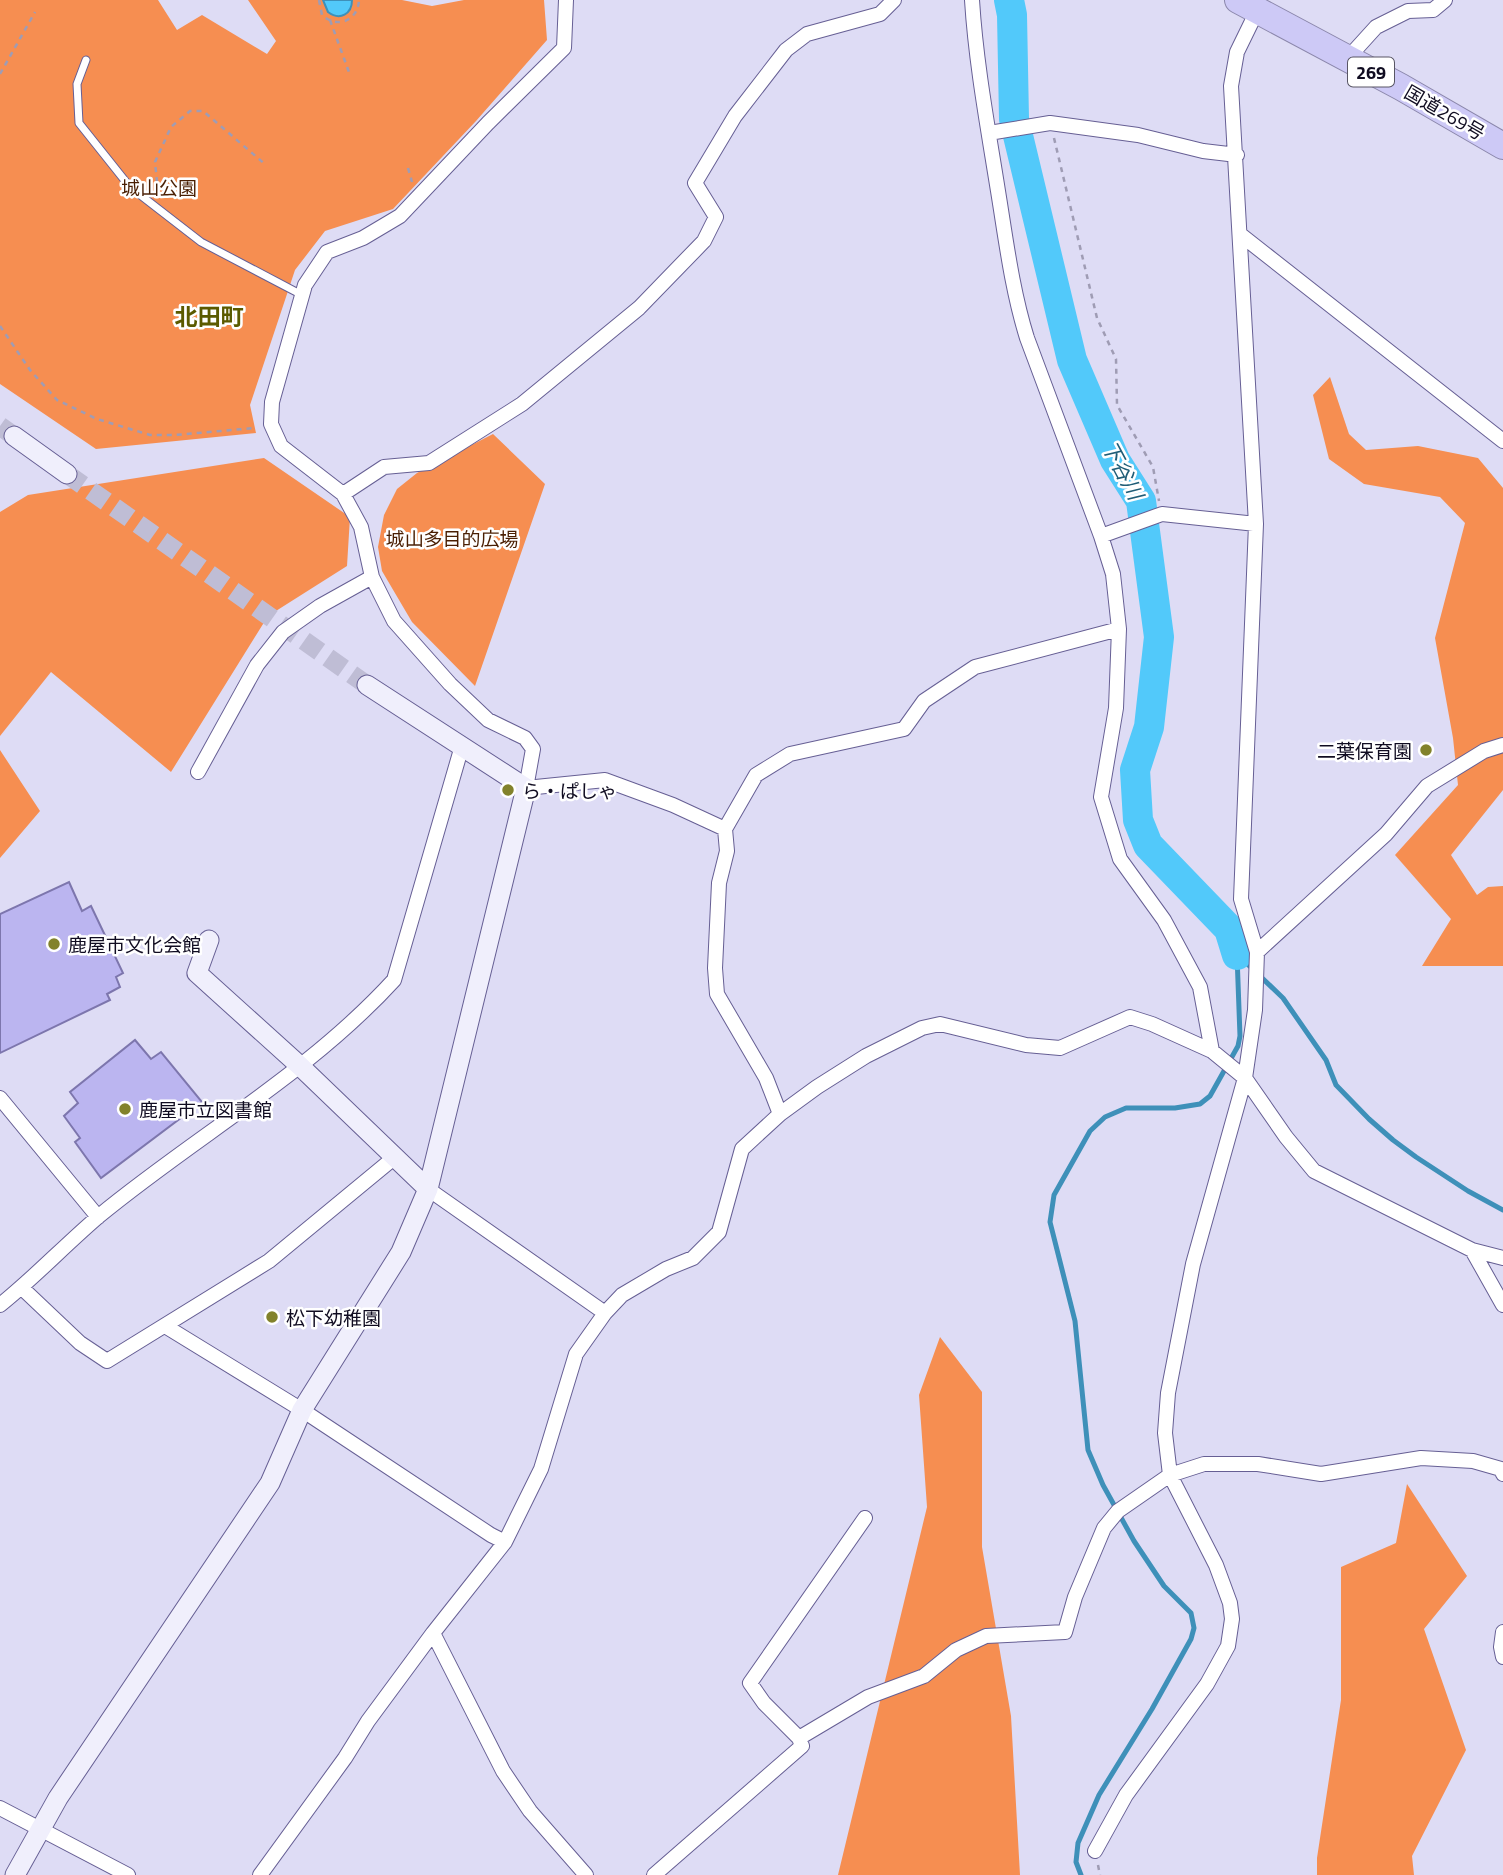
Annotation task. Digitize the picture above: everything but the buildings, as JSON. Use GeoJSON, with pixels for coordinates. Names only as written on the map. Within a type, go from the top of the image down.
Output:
{"type":"FeatureCollection","features":[{"type":"Feature","properties":{"kind":"highway","name":"国道269号"},"geometry":{"type":"LineString","coordinates":[[1248,6],[1503,145]]}},
{"type":"Feature","properties":{"kind":"street"},"geometry":{"type":"LineString","coordinates":[[15,1875],[58,1797],[270,1483],[302,1410],[401,1252],[428,1189],[526,788],[533,749],[525,738],[488,720],[450,684],[394,621],[372,577],[361,527],[343,494],[281,446],[271,424],[272,402],[305,285],[327,252],[363,238],[400,216],[564,48],[566,0]]}},
{"type":"Feature","properties":{"kind":"street"},"geometry":{"type":"LineString","coordinates":[[343,494],[384,467],[429,463],[522,404],[639,308],[704,241],[716,217],[695,183],[735,116],[786,50],[807,34],[880,14],[894,0]]}},
{"type":"Feature","properties":{"kind":"street"},"geometry":{"type":"LineString","coordinates":[[972,0],[989,133],[1017,306],[1113,574],[1119,629],[1116,708],[1101,797],[1120,859],[1164,920],[1200,987],[1212,1051]]}},
{"type":"Feature","properties":{"kind":"street"},"geometry":{"type":"LineString","coordinates":[[1347,59],[1376,27],[1408,11],[1433,10],[1445,0]]}},
{"type":"Feature","properties":{"kind":"street"},"geometry":{"type":"LineString","coordinates":[[1095,1851],[1126,1795],[1207,1684],[1228,1646],[1232,1619],[1230,1604],[1216,1565],[1170,1475],[1166,1433],[1168,1393],[1194,1264],[1245,1078],[1255,1010],[1257,951],[1241,900],[1256,524],[1231,86],[1248,6]]}},
{"type":"Feature","properties":{"kind":"street"},"geometry":{"type":"LineString","coordinates":[[989,133],[1050,123],[1138,135],[1203,151],[1237,155]]}},
{"type":"Feature","properties":{"kind":"street"},"geometry":{"type":"LineString","coordinates":[[1241,235],[1503,441]]}},
{"type":"Feature","properties":{"kind":"street"},"geometry":{"type":"LineString","coordinates":[[14,436],[67,474]]}},
{"type":"Feature","properties":{"kind":"street"},"geometry":{"type":"LineString","coordinates":[[1101,536],[1162,514],[1256,524]]}},
{"type":"Feature","properties":{"kind":"street"},"geometry":{"type":"LineString","coordinates":[[198,772],[257,665],[283,632],[320,606],[372,577]]}},
{"type":"Feature","properties":{"kind":"street"},"geometry":{"type":"LineString","coordinates":[[780,1114],[766,1079],[717,994],[715,968],[719,883],[727,851],[725,829],[756,775],[790,754],[904,729],[924,701],[975,667],[1119,629]]}},
{"type":"Feature","properties":{"kind":"street"},"geometry":{"type":"LineString","coordinates":[[367,685],[526,788],[606,780],[673,805],[725,829]]}},
{"type":"Feature","properties":{"kind":"street"},"geometry":{"type":"LineString","coordinates":[[0,1305],[98,1217],[300,1066],[373,1003],[394,980],[461,746]]}},
{"type":"Feature","properties":{"kind":"street"},"geometry":{"type":"LineString","coordinates":[[1257,951],[1386,834],[1427,786],[1484,751],[1503,746]]}},
{"type":"Feature","properties":{"kind":"street"},"geometry":{"type":"LineString","coordinates":[[209,940],[197,973],[300,1066],[428,1189],[605,1313]]}},
{"type":"Feature","properties":{"kind":"street"},"geometry":{"type":"LineString","coordinates":[[260,1875],[345,1758],[368,1721],[505,1542],[541,1469],[576,1354],[605,1313],[622,1294],[666,1269],[693,1258],[719,1232],[742,1149],[780,1114],[866,1056],[922,1028],[940,1024],[1026,1045],[1060,1048],[1130,1017],[1152,1024],[1212,1051],[1245,1078],[1286,1137],[1314,1171],[1472,1250],[1503,1258]]}},
{"type":"Feature","properties":{"kind":"street"},"geometry":{"type":"LineString","coordinates":[[0,1098],[98,1217]]}},
{"type":"Feature","properties":{"kind":"street"},"geometry":{"type":"LineString","coordinates":[[22,1288],[80,1343],[107,1361],[269,1261],[396,1157]]}},
{"type":"Feature","properties":{"kind":"street"},"geometry":{"type":"LineString","coordinates":[[1472,1250],[1503,1305]]}},
{"type":"Feature","properties":{"kind":"street"},"geometry":{"type":"LineString","coordinates":[[165,1326],[302,1410],[505,1542]]}},
{"type":"Feature","properties":{"kind":"street"},"geometry":{"type":"LineString","coordinates":[[799,1738],[868,1697],[924,1676],[956,1650],[986,1636],[1065,1632],[1074,1597],[1104,1528],[1118,1511],[1170,1475],[1204,1465],[1258,1464],[1321,1474],[1421,1458],[1473,1461],[1501,1469],[1503,1474]]}},
{"type":"Feature","properties":{"kind":"street"},"geometry":{"type":"LineString","coordinates":[[654,1875],[803,1746],[799,1738],[764,1703],[750,1683],[865,1518]]}},
{"type":"Feature","properties":{"kind":"street"},"geometry":{"type":"LineString","coordinates":[[1503,1632],[1503,1657]]}},
{"type":"Feature","properties":{"kind":"street"},"geometry":{"type":"LineString","coordinates":[[433,1633],[503,1771],[530,1811],[586,1875]]}},
{"type":"Feature","properties":{"kind":"street"},"geometry":{"type":"LineString","coordinates":[[0,1808],[128,1875]]}},
{"type":"Feature","properties":{"kind":"lane"},"geometry":{"type":"LineString","coordinates":[[86,60],[77,84],[79,123],[130,187],[201,242],[302,295]]}},
{"type":"Feature","properties":{"kind":"path"},"geometry":{"type":"LineString","coordinates":[[318,0],[322,15],[339,23],[351,19],[359,7],[359,0]]}},
{"type":"Feature","properties":{"kind":"path"},"geometry":{"type":"LineString","coordinates":[[0,74],[35,12]]}},
{"type":"Feature","properties":{"kind":"path"},"geometry":{"type":"LineString","coordinates":[[330,20],[350,75]]}},
{"type":"Feature","properties":{"kind":"path"},"geometry":{"type":"LineString","coordinates":[[159,209],[155,162],[171,127],[190,111],[203,111],[266,165]]}},
{"type":"Feature","properties":{"kind":"path"},"geometry":{"type":"LineString","coordinates":[[1050,123],[1097,318],[1116,359],[1117,405],[1153,467],[1162,514]]}},
{"type":"Feature","properties":{"kind":"path"},"geometry":{"type":"LineString","coordinates":[[408,168],[415,191]]}},
{"type":"Feature","properties":{"kind":"path"},"geometry":{"type":"LineString","coordinates":[[0,326],[30,370],[57,400],[97,419],[150,435],[262,427]]}},
{"type":"Feature","properties":{"kind":"green space","name":"城山公園"},"geometry":{"type":"Polygon","coordinates":[[[0,0],[158,0],[177,30],[202,15],[267,54],[276,41],[248,0],[402,0],[432,6],[464,0],[544,0],[547,40],[393,209],[325,231],[295,270],[250,405],[256,433],[96,449],[0,384],[0,0]]]}},
{"type":"Feature","properties":{"kind":"green space"},"geometry":{"type":"Polygon","coordinates":[[[1330,377],[1349,434],[1366,450],[1418,446],[1478,458],[1503,488],[1503,790],[1451,855],[1477,895],[1488,887],[1503,886],[1503,966],[1422,966],[1451,919],[1395,855],[1458,785],[1453,738],[1435,638],[1465,523],[1440,497],[1364,484],[1329,459],[1313,395],[1330,377]]]}},
{"type":"Feature","properties":{"kind":"green space","name":"城山多目的広場"},"geometry":{"type":"Polygon","coordinates":[[[493,434],[545,484],[475,686],[412,622],[382,571],[378,547],[384,515],[397,489],[417,473],[493,434]]]}},
{"type":"Feature","properties":{"kind":"green space"},"geometry":{"type":"Polygon","coordinates":[[[264,458],[350,517],[347,566],[268,616],[171,772],[51,672],[0,736],[0,512],[28,495],[264,458]]]}},
{"type":"Feature","properties":{"kind":"green space"},"geometry":{"type":"Polygon","coordinates":[[[0,750],[40,811],[0,858],[0,750]]]}},
{"type":"Feature","properties":{"kind":"green space"},"geometry":{"type":"Polygon","coordinates":[[[940,1337],[982,1392],[982,1547],[1011,1716],[1020,1875],[838,1875],[927,1507],[919,1395],[940,1337]]]}},
{"type":"Feature","properties":{"kind":"green space"},"geometry":{"type":"Polygon","coordinates":[[[1407,1484],[1467,1576],[1424,1629],[1466,1750],[1412,1856],[1414,1875],[1317,1875],[1317,1858],[1341,1700],[1341,1567],[1396,1543],[1407,1484]]]}},
{"type":"Feature","properties":{"kind":"water"},"geometry":{"type":"Polygon","coordinates":[[[323,0],[352,0],[348,12],[337,16],[328,12],[323,0]]]}},
{"type":"Feature","properties":{"kind":"waterway","name":"下谷川"},"geometry":{"type":"LineString","coordinates":[[1009,0],[1012,15],[1014,119],[1072,360],[1115,460],[1141,501],[1159,637],[1149,727],[1135,770],[1138,820],[1148,845],[1229,929],[1237,955]]}},
{"type":"Feature","properties":{"kind":"waterway"},"geometry":{"type":"LineString","coordinates":[[1081,1875],[1076,1862],[1078,1843],[1099,1795],[1152,1709],[1191,1639],[1194,1628],[1191,1613],[1164,1586],[1134,1541],[1103,1485],[1088,1450],[1075,1321],[1050,1222],[1054,1195],[1090,1131],[1105,1117],[1126,1108],[1175,1108],[1200,1104],[1210,1096],[1238,1046],[1240,1036],[1237,955]]}},
{"type":"Feature","properties":{"kind":"waterway"},"geometry":{"type":"LineString","coordinates":[[1238,955],[1283,998],[1326,1060],[1336,1085],[1369,1119],[1416,1157],[1503,1210]]}},
{"type":"Feature","properties":{"kind":"tunnel"},"geometry":{"type":"LineString","coordinates":[[0,426],[14,436]]}},
{"type":"Feature","properties":{"kind":"tunnel"},"geometry":{"type":"LineString","coordinates":[[67,474],[367,685]]}},
{"type":"Feature","properties":{"kind":"place","name":"二葉保育園"},"geometry":{"type":"Point","coordinates":[1426,750]}},
{"type":"Feature","properties":{"kind":"place","name":"ら・ぱしゃ"},"geometry":{"type":"Point","coordinates":[508,790]}},
{"type":"Feature","properties":{"kind":"place","name":"鹿屋市文化会館"},"geometry":{"type":"Point","coordinates":[54,944]}},
{"type":"Feature","properties":{"kind":"place","name":"鹿屋市立図書館"},"geometry":{"type":"Point","coordinates":[125,1109]}},
{"type":"Feature","properties":{"kind":"place","name":"松下幼稚園"},"geometry":{"type":"Point","coordinates":[272,1317]}},
{"type":"Feature","properties":{"kind":"district","name":"北田町"},"geometry":{"type":"Point","coordinates":[209,316]}}]}
